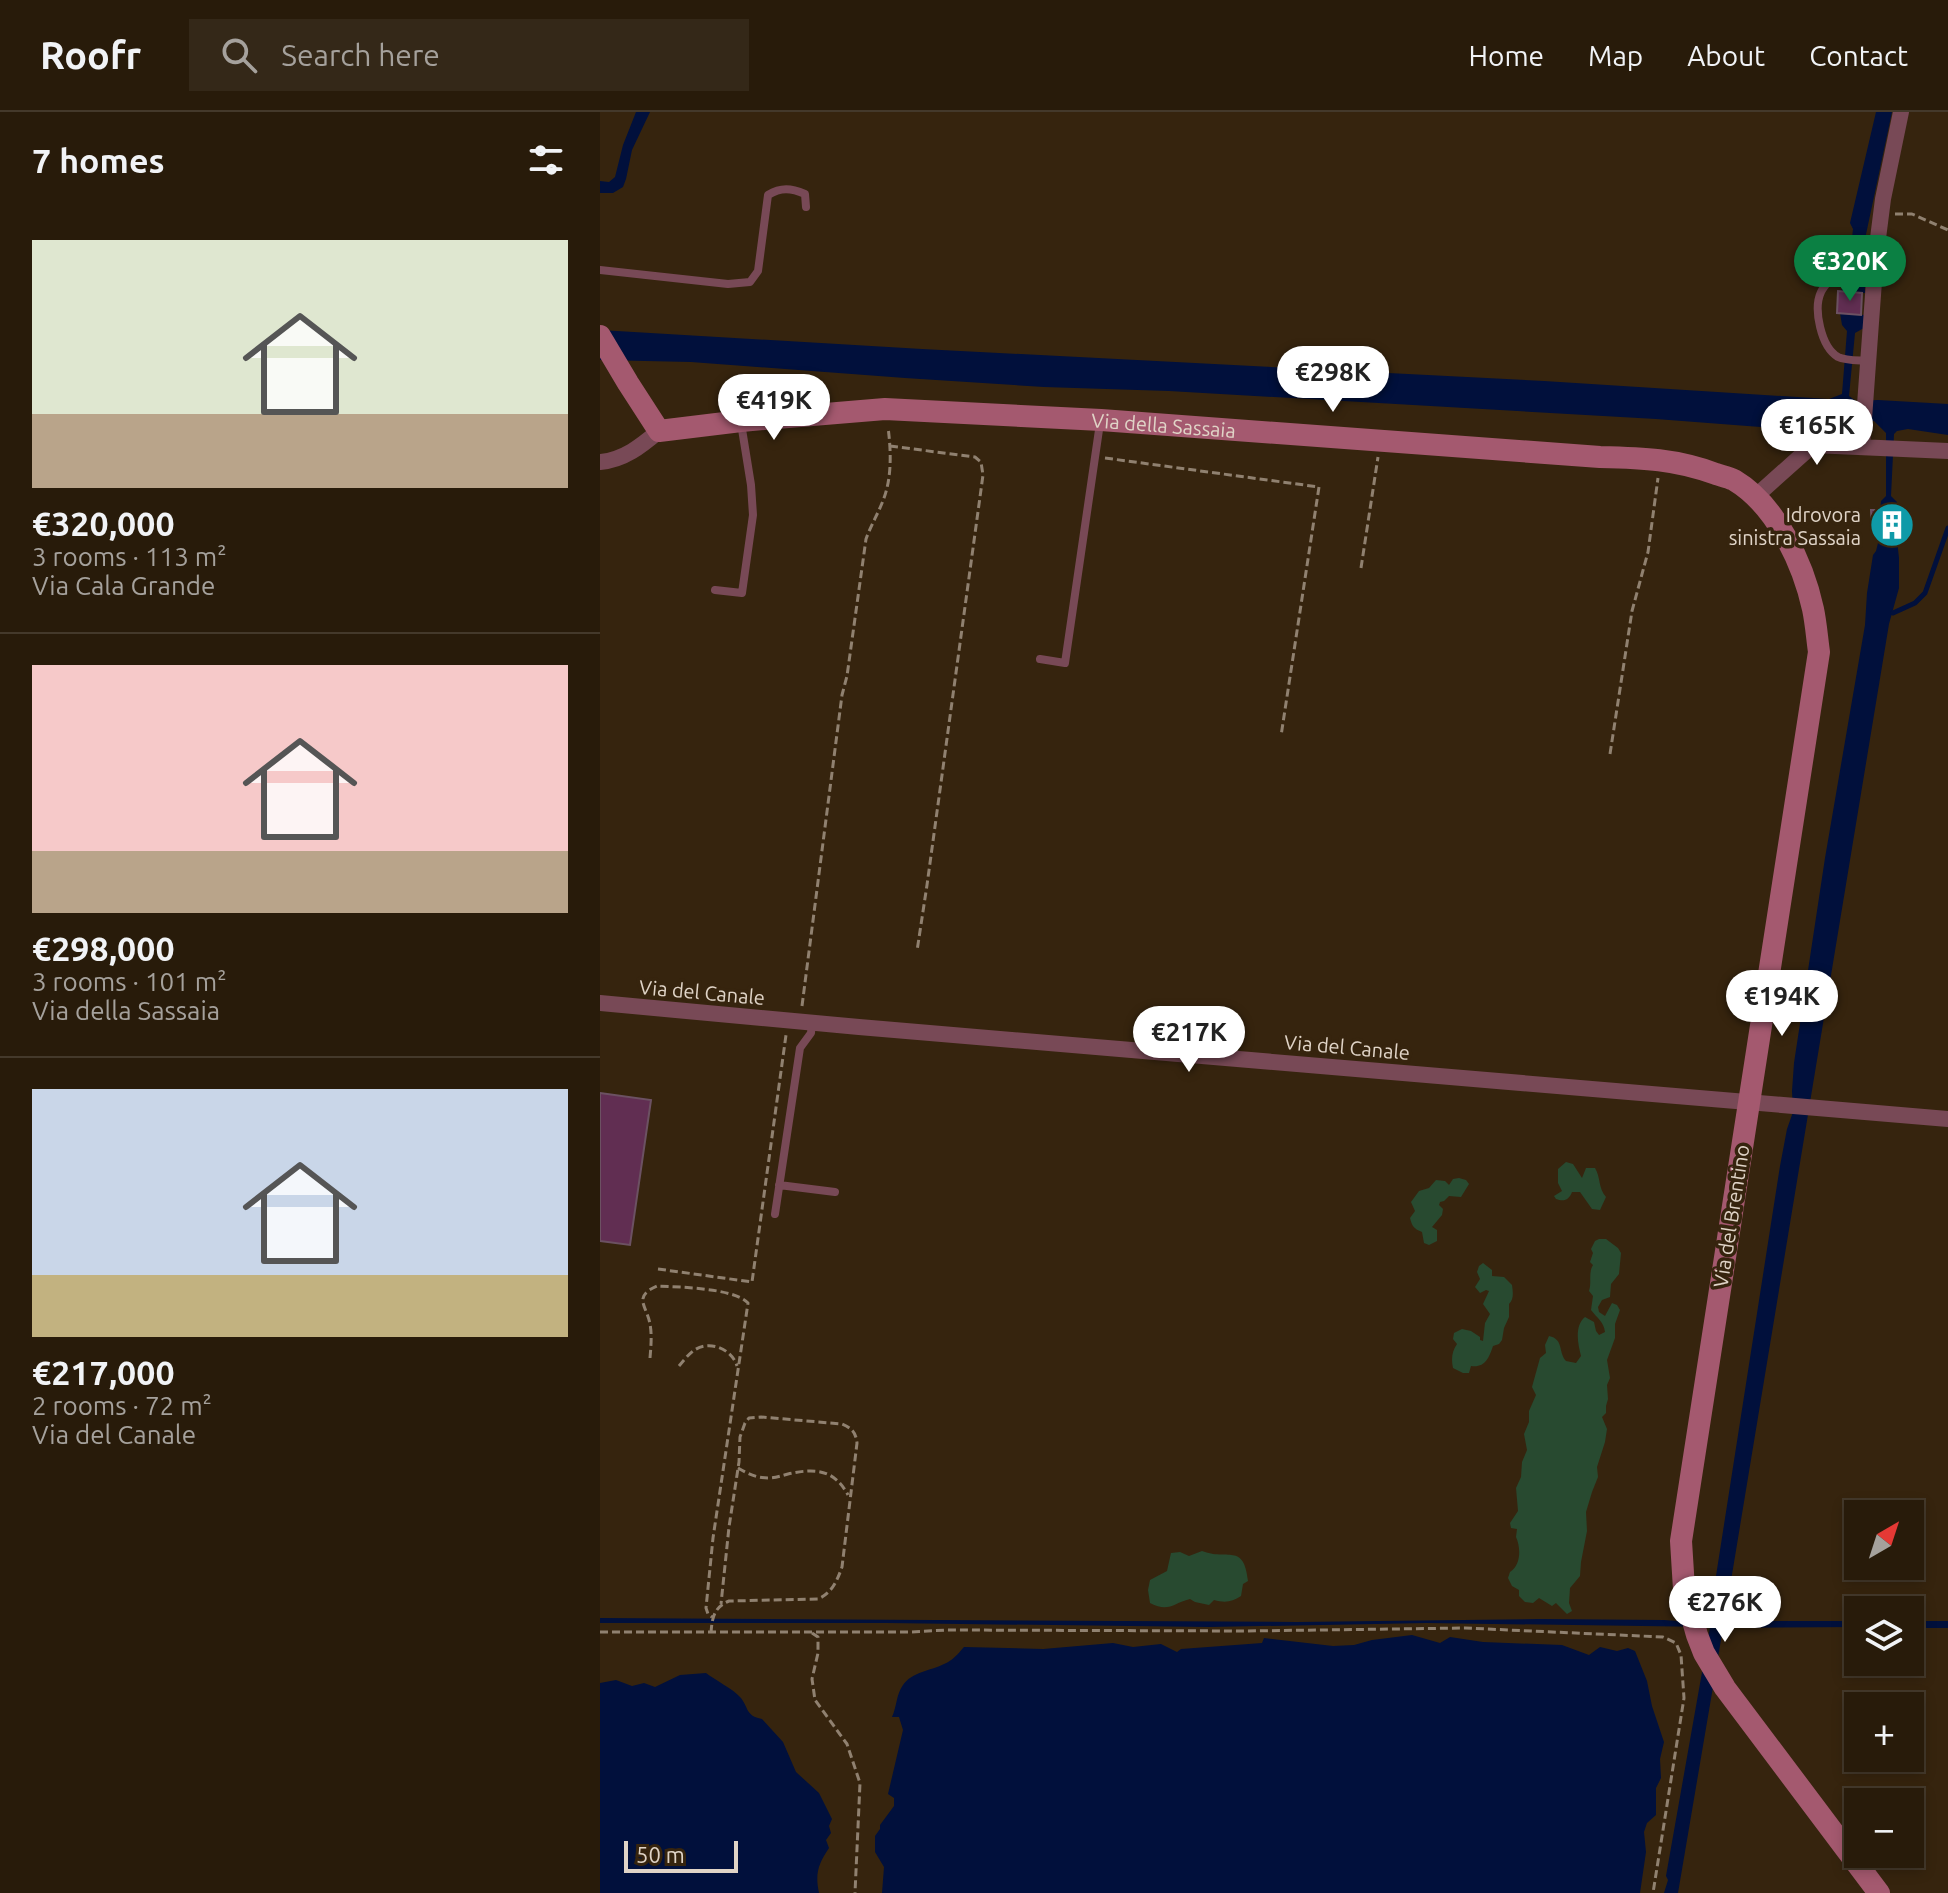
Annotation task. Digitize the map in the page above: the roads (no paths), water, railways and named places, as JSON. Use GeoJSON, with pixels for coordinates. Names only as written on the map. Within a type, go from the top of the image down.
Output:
{"type":"FeatureCollection","features":[{"type":"Feature","properties":{"kind":"street"},"geometry":{"type":"LineString","coordinates":[[1862,446],[1867,386],[1863,360],[1881,216],[1901,112]]}},
{"type":"Feature","properties":{"kind":"street"},"geometry":{"type":"LineString","coordinates":[[600,336],[659,431]]}},
{"type":"Feature","properties":{"kind":"street","name":"Via della Sassaia"},"geometry":{"type":"LineString","coordinates":[[600,462],[613,461],[637,450],[659,431],[885,409],[1101,420],[1659,459],[1733,480],[1755,497]]}},
{"type":"Feature","properties":{"kind":"street"},"geometry":{"type":"LineString","coordinates":[[1755,497],[1813,445],[1948,451]]}},
{"type":"Feature","properties":{"kind":"street","name":"Via del Brentino"},"geometry":{"type":"LineString","coordinates":[[1755,497],[1776,521],[1795,554],[1813,609],[1819,652],[1681,1541],[1684,1589],[1704,1653],[1725,1688],[1879,1893]]}},
{"type":"Feature","properties":{"kind":"street","name":"Via del Canale"},"geometry":{"type":"LineString","coordinates":[[600,1003],[1948,1119]]}},
{"type":"Feature","properties":{"kind":"lane"},"geometry":{"type":"LineString","coordinates":[[600,270],[728,284],[750,282],[758,271],[768,195],[778,190],[793,189],[805,194],[806,207]]}},
{"type":"Feature","properties":{"kind":"lane"},"geometry":{"type":"LineString","coordinates":[[1833,276],[1821,292],[1817,311],[1822,334],[1840,358],[1863,360]]}},
{"type":"Feature","properties":{"kind":"lane"},"geometry":{"type":"LineString","coordinates":[[1040,659],[1065,663],[1101,420]]}},
{"type":"Feature","properties":{"kind":"lane"},"geometry":{"type":"LineString","coordinates":[[715,590],[742,593],[753,515],[741,421]]}},
{"type":"Feature","properties":{"kind":"lane"},"geometry":{"type":"LineString","coordinates":[[775,1214],[800,1048],[811,1033],[800,1021]]}},
{"type":"Feature","properties":{"kind":"lane"},"geometry":{"type":"LineString","coordinates":[[779,1185],[835,1192]]}},
{"type":"Feature","properties":{"kind":"water"},"geometry":{"type":"Polygon","coordinates":[[[636,112],[650,112],[632,150],[623,187],[613,193],[600,193],[600,181],[609,182],[615,177],[636,112]]]}},
{"type":"Feature","properties":{"kind":"water"},"geometry":{"type":"Polygon","coordinates":[[[1876,112],[1892,112],[1865,239],[1865,293],[1841,291],[1848,273],[1853,229],[1850,223],[1876,112]]]}},
{"type":"Feature","properties":{"kind":"water"},"geometry":{"type":"Polygon","coordinates":[[[1840,313],[1864,315],[1864,328],[1855,333],[1849,396],[1856,401],[1948,404],[1948,435],[1908,429],[1894,434],[1891,496],[1897,502],[1897,510],[1880,510],[1881,501],[1886,496],[1886,433],[1874,421],[1857,421],[1837,432],[1814,431],[1169,391],[1044,387],[691,362],[600,360],[600,330],[1829,399],[1842,394],[1847,331],[1842,325],[1840,313]]]}},
{"type":"Feature","properties":{"kind":"water"},"geometry":{"type":"Polygon","coordinates":[[[1881,531],[1896,531],[1899,588],[1889,624],[1725,1617],[1732,1621],[1844,1621],[1844,1627],[1723,1628],[1678,1893],[1664,1893],[1710,1627],[1427,1623],[1209,1627],[600,1623],[600,1618],[1297,1622],[1540,1619],[1690,1622],[1707,1619],[1780,1166],[1793,1112],[1794,1063],[1881,531]]]}},
{"type":"Feature","properties":{"kind":"water"},"geometry":{"type":"Polygon","coordinates":[[[1924,1621],[1948,1621],[1948,1628],[1924,1628],[1924,1621]]]}},
{"type":"Feature","properties":{"kind":"water"},"geometry":{"type":"Polygon","coordinates":[[[1412,1635],[1440,1643],[1450,1637],[1483,1642],[1562,1645],[1589,1655],[1600,1647],[1635,1651],[1664,1742],[1660,1759],[1661,1778],[1656,1788],[1656,1815],[1647,1823],[1644,1832],[1646,1852],[1640,1893],[882,1893],[884,1867],[875,1852],[875,1836],[894,1806],[894,1798],[888,1794],[903,1730],[899,1717],[892,1717],[899,1693],[911,1677],[947,1663],[964,1647],[1043,1649],[1113,1643],[1133,1647],[1161,1644],[1177,1652],[1181,1649],[1262,1643],[1264,1638],[1333,1646],[1412,1635]]]}},
{"type":"Feature","properties":{"kind":"water"},"geometry":{"type":"Polygon","coordinates":[[[706,1673],[737,1694],[750,1713],[762,1719],[783,1742],[796,1772],[819,1793],[832,1819],[829,1826],[831,1833],[826,1840],[829,1848],[818,1869],[819,1893],[600,1893],[600,1683],[616,1680],[632,1686],[644,1683],[655,1687],[680,1675],[706,1673]]]}},
{"type":"Feature","properties":{"kind":"waterway"},"geometry":{"type":"LineString","coordinates":[[1893,613],[1915,603],[1925,593],[1948,528]]}},
{"type":"Feature","properties":{"kind":"place","name":"Idrovora sinistra Sassaia"},"geometry":{"type":"Point","coordinates":[1892,525]}}]}
